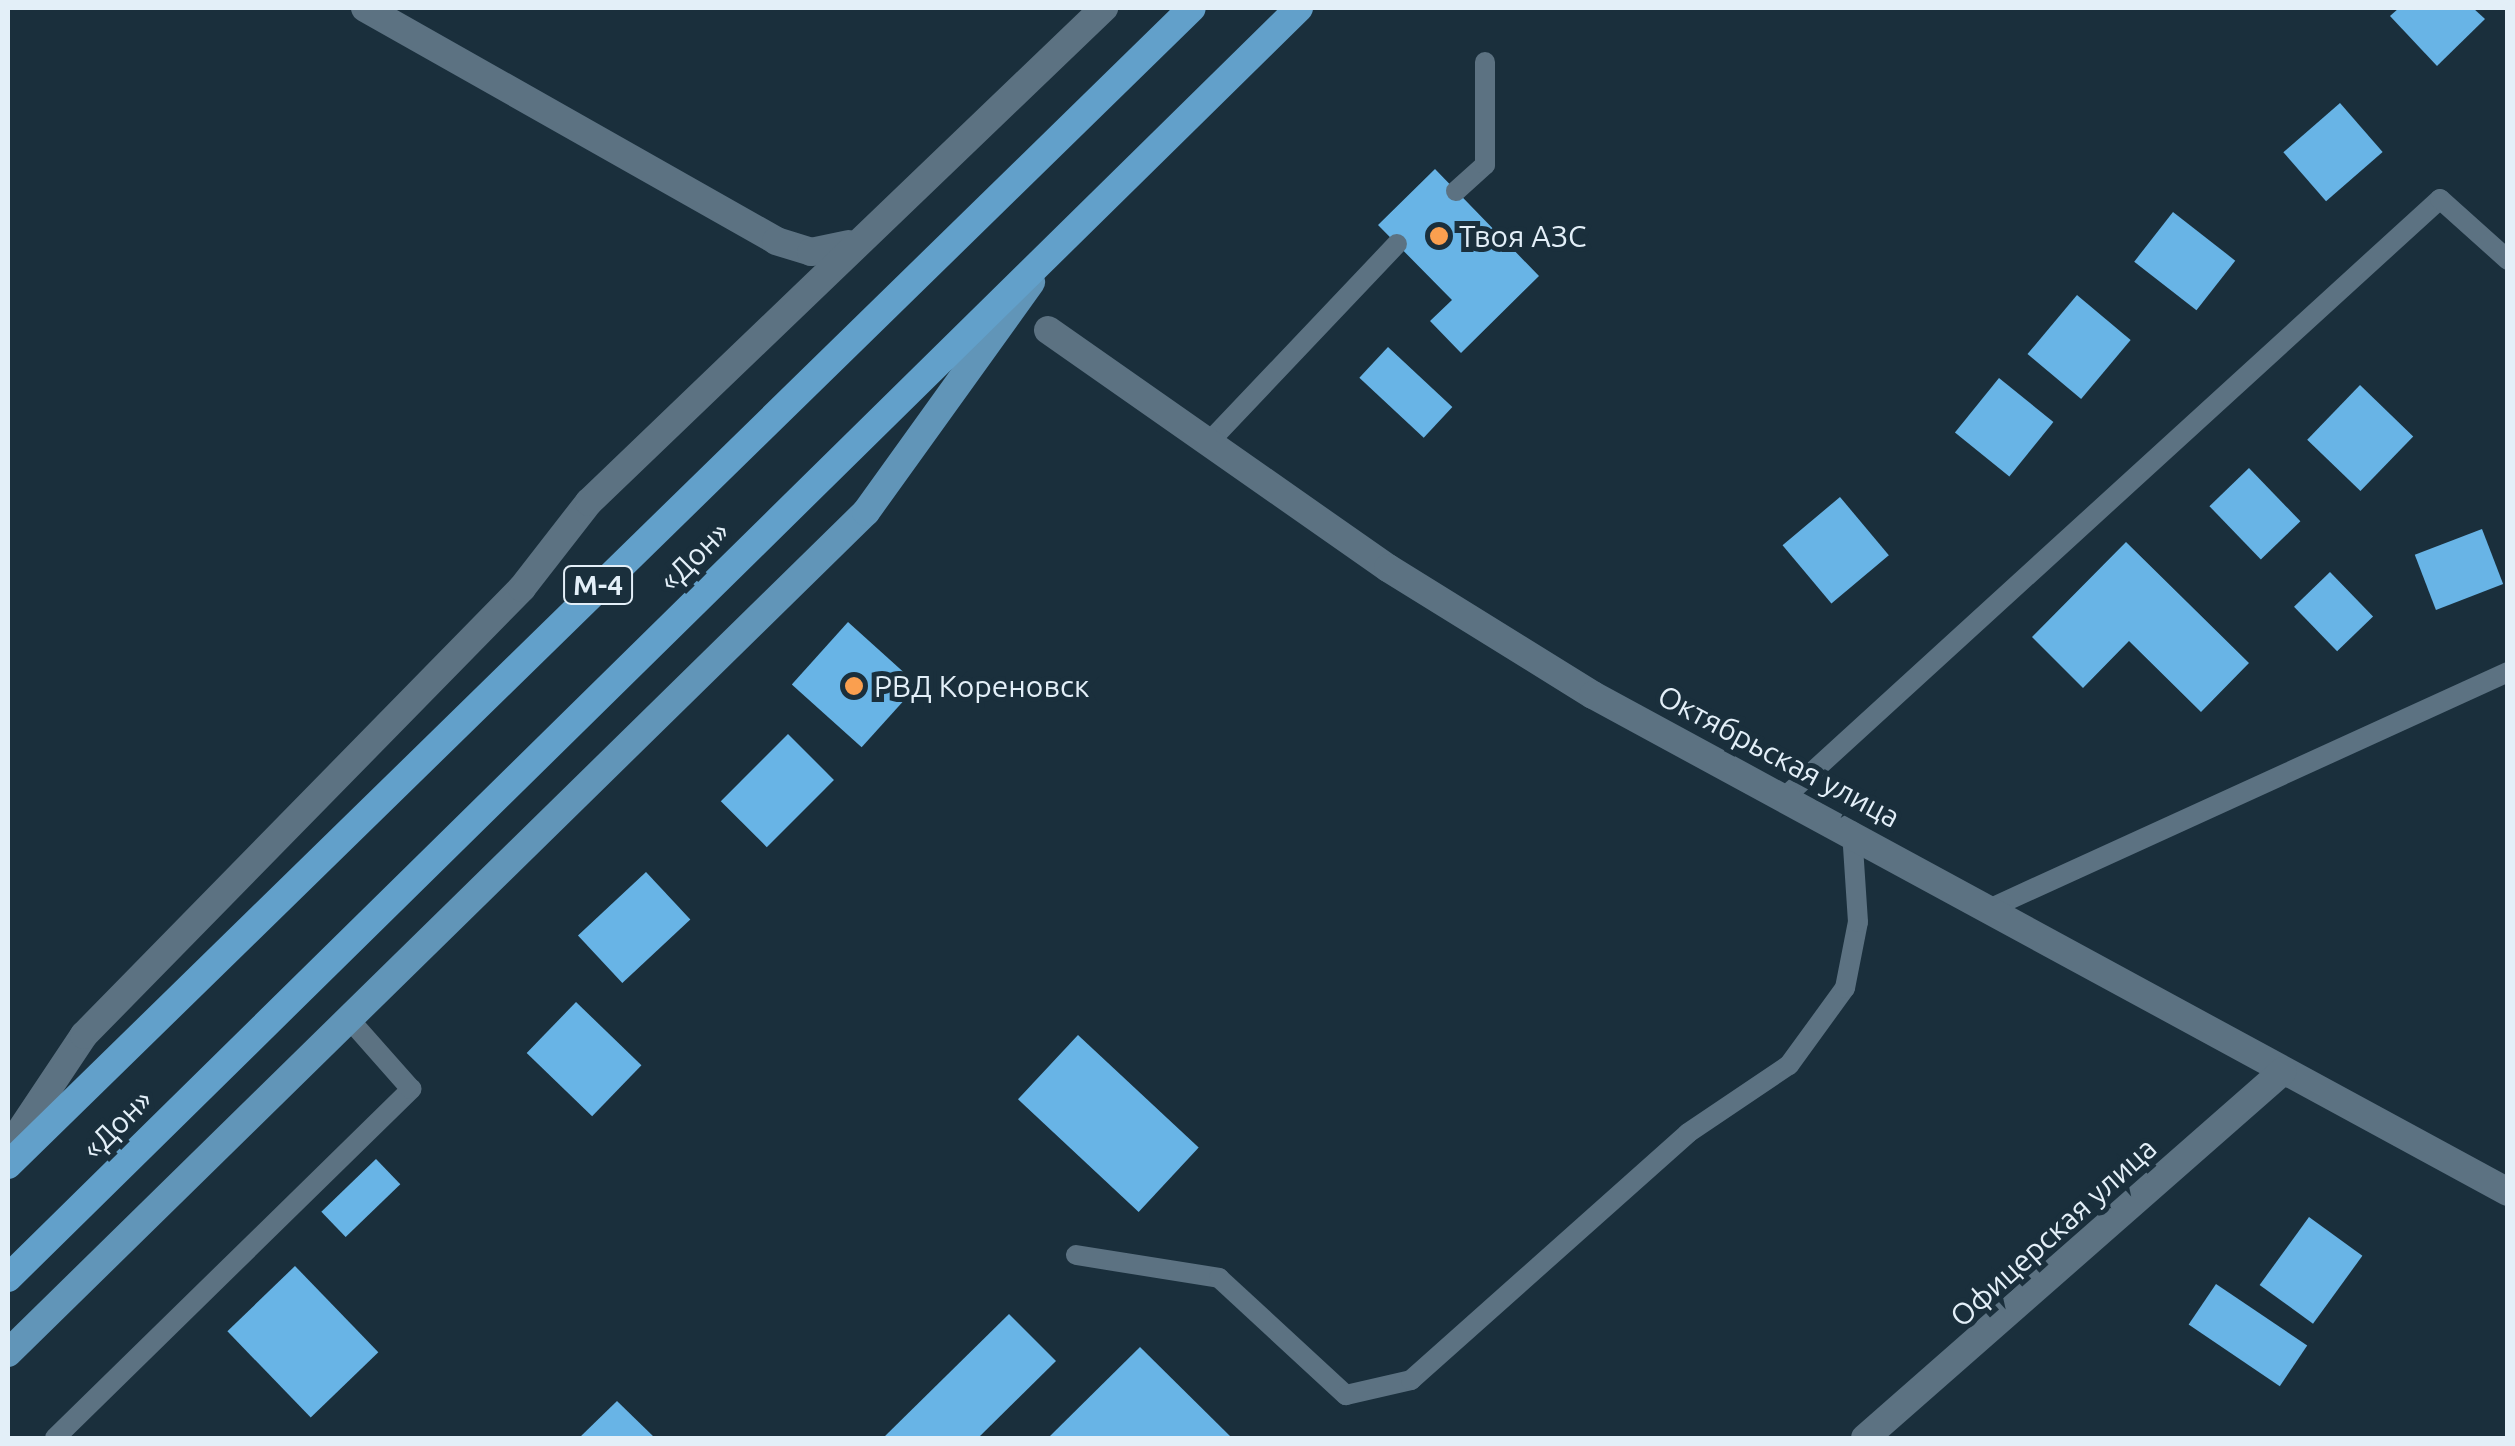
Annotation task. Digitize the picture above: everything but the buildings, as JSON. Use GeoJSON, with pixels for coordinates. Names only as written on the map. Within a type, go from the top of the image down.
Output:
{"type":"FeatureCollection","features":[{"type":"Feature","properties":{"kind":"highway","name":"«Дон»"},"geometry":{"type":"LineString","coordinates":[[8,1164],[1192,8]]}},
{"type":"Feature","properties":{"kind":"highway","name":"«Дон»"},"geometry":{"type":"LineString","coordinates":[[8,1278],[1299,8]]}},
{"type":"Feature","properties":{"kind":"main road"},"geometry":{"type":"LineString","coordinates":[[8,1353],[866,512],[1064,237]]}},
{"type":"Feature","properties":{"kind":"street"},"geometry":{"type":"LineString","coordinates":[[365,8],[776,242],[811,252],[852,242]]}},
{"type":"Feature","properties":{"kind":"street"},"geometry":{"type":"LineString","coordinates":[[8,1149],[84,1035],[779,314],[1104,8]]}},
{"type":"Feature","properties":{"kind":"street"},"geometry":{"type":"LineString","coordinates":[[776,242],[789,276],[779,314]]}},
{"type":"Feature","properties":{"kind":"street","name":"Октябрьская улица"},"geometry":{"type":"LineString","coordinates":[[1048,330],[1209,442],[1594,695],[1788,795],[2508,1192]]}},
{"type":"Feature","properties":{"kind":"street","name":"Офицерская улица"},"geometry":{"type":"LineString","coordinates":[[1865,1438],[2283,1071]]}},
{"type":"Feature","properties":{"kind":"lane"},"geometry":{"type":"LineString","coordinates":[[1456,191],[1485,166],[1485,62]]}},
{"type":"Feature","properties":{"kind":"lane"},"geometry":{"type":"LineString","coordinates":[[1788,795],[2440,199],[2508,260]]}},
{"type":"Feature","properties":{"kind":"lane"},"geometry":{"type":"LineString","coordinates":[[1209,442],[1397,244]]}},
{"type":"Feature","properties":{"kind":"lane"},"geometry":{"type":"LineString","coordinates":[[1991,908],[2508,672]]}},
{"type":"Feature","properties":{"kind":"lane"},"geometry":{"type":"LineString","coordinates":[[1076,1255],[1219,1278],[1346,1395],[1411,1380],[1688,1133],[1789,1065],[1845,988],[1858,922],[1852,830]]}},
{"type":"Feature","properties":{"kind":"lane"},"geometry":{"type":"LineString","coordinates":[[54,1438],[411,1089],[350,1020]]}},
{"type":"Feature","properties":{"kind":"place","name":"Твоя АЗС"},"geometry":{"type":"Point","coordinates":[1439,236]}},
{"type":"Feature","properties":{"kind":"place","name":"РВД Кореновск"},"geometry":{"type":"Point","coordinates":[854,686]}}]}
